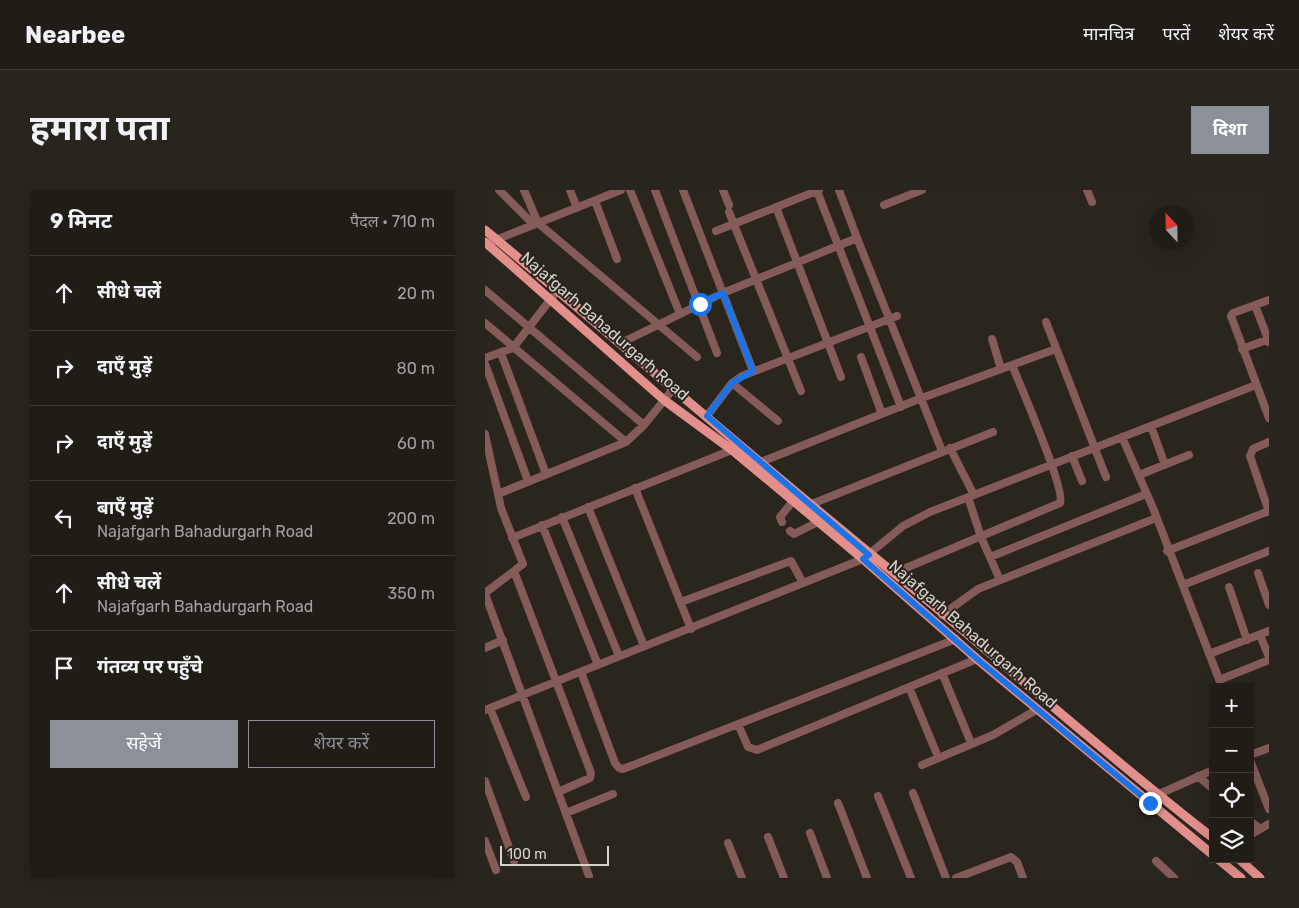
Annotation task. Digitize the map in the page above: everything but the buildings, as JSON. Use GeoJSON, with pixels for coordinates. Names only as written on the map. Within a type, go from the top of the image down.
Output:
{"type":"FeatureCollection","features":[{"type":"Feature","properties":{"kind":"main road","name":"Najafgarh Bahadurgarh Road"},"geometry":{"type":"LineString","coordinates":[[485,230],[761,462],[977,659],[1209,852]]}},
{"type":"Feature","properties":{"kind":"main road","name":"Najafgarh Bahadurgarh Road"},"geometry":{"type":"LineString","coordinates":[[486,243],[551,298],[664,400],[732,450],[818,522],[866,557],[894,573],[1157,795],[1209,835]]}},
{"type":"Feature","properties":{"kind":"main road"},"geometry":{"type":"LineString","coordinates":[[1013,689],[1021,681]]}},
{"type":"Feature","properties":{"kind":"main road"},"geometry":{"type":"LineString","coordinates":[[1223,863],[1241,878]]}},
{"type":"Feature","properties":{"kind":"main road"},"geometry":{"type":"LineString","coordinates":[[1243,863],[1260,878]]}},
{"type":"Feature","properties":{"kind":"street"},"geometry":{"type":"LineString","coordinates":[[499,190],[536,224],[697,357]]}},
{"type":"Feature","properties":{"kind":"street"},"geometry":{"type":"LineString","coordinates":[[524,190],[536,224]]}},
{"type":"Feature","properties":{"kind":"street"},"geometry":{"type":"LineString","coordinates":[[570,190],[577,208]]}},
{"type":"Feature","properties":{"kind":"street"},"geometry":{"type":"LineString","coordinates":[[597,190],[597,200],[617,259]]}},
{"type":"Feature","properties":{"kind":"street"},"geometry":{"type":"LineString","coordinates":[[486,243],[621,190]]}},
{"type":"Feature","properties":{"kind":"street"},"geometry":{"type":"LineString","coordinates":[[630,190],[679,314]]}},
{"type":"Feature","properties":{"kind":"street"},"geometry":{"type":"LineString","coordinates":[[655,190],[700,304],[717,353]]}},
{"type":"Feature","properties":{"kind":"street"},"geometry":{"type":"LineString","coordinates":[[683,190],[753,371]]}},
{"type":"Feature","properties":{"kind":"street"},"geometry":{"type":"LineString","coordinates":[[723,190],[733,224],[801,391]]}},
{"type":"Feature","properties":{"kind":"street"},"geometry":{"type":"LineString","coordinates":[[716,231],[818,190],[837,246],[901,406]]}},
{"type":"Feature","properties":{"kind":"street"},"geometry":{"type":"LineString","coordinates":[[839,190],[919,399],[942,452]]}},
{"type":"Feature","properties":{"kind":"street"},"geometry":{"type":"LineString","coordinates":[[884,205],[922,190]]}},
{"type":"Feature","properties":{"kind":"street"},"geometry":{"type":"LineString","coordinates":[[1087,190],[1092,202]]}},
{"type":"Feature","properties":{"kind":"street"},"geometry":{"type":"LineString","coordinates":[[776,207],[841,377]]}},
{"type":"Feature","properties":{"kind":"street"},"geometry":{"type":"LineString","coordinates":[[621,343],[723,293],[857,238]]}},
{"type":"Feature","properties":{"kind":"street"},"geometry":{"type":"LineString","coordinates":[[485,290],[644,425]]}},
{"type":"Feature","properties":{"kind":"street"},"geometry":{"type":"LineString","coordinates":[[485,358],[513,348],[557,291]]}},
{"type":"Feature","properties":{"kind":"street"},"geometry":{"type":"LineString","coordinates":[[1268,414],[1242,349],[1231,315],[1269,300]]}},
{"type":"Feature","properties":{"kind":"street"},"geometry":{"type":"LineString","coordinates":[[1242,349],[1269,340],[1255,305]]}},
{"type":"Feature","properties":{"kind":"street"},"geometry":{"type":"LineString","coordinates":[[707,416],[732,383],[753,371],[897,316]]}},
{"type":"Feature","properties":{"kind":"street"},"geometry":{"type":"LineString","coordinates":[[1046,322],[1106,477]]}},
{"type":"Feature","properties":{"kind":"street"},"geometry":{"type":"LineString","coordinates":[[485,323],[626,442]]}},
{"type":"Feature","properties":{"kind":"street"},"geometry":{"type":"LineString","coordinates":[[992,339],[1001,369]]}},
{"type":"Feature","properties":{"kind":"street"},"geometry":{"type":"LineString","coordinates":[[761,462],[919,399],[1056,349]]}},
{"type":"Feature","properties":{"kind":"street"},"geometry":{"type":"LineString","coordinates":[[501,353],[546,474]]}},
{"type":"Feature","properties":{"kind":"street"},"geometry":{"type":"LineString","coordinates":[[861,357],[882,414]]}},
{"type":"Feature","properties":{"kind":"street"},"geometry":{"type":"LineString","coordinates":[[485,364],[528,481]]}},
{"type":"Feature","properties":{"kind":"street"},"geometry":{"type":"LineString","coordinates":[[894,573],[1060,503],[1061,494],[1051,464],[1012,365]]}},
{"type":"Feature","properties":{"kind":"street"},"geometry":{"type":"LineString","coordinates":[[732,383],[778,421]]}},
{"type":"Feature","properties":{"kind":"street"},"geometry":{"type":"LineString","coordinates":[[526,798],[487,709],[691,629],[866,557],[909,522],[1051,464],[1256,385]]}},
{"type":"Feature","properties":{"kind":"street"},"geometry":{"type":"LineString","coordinates":[[498,494],[626,442],[644,425],[674,388]]}},
{"type":"Feature","properties":{"kind":"street"},"geometry":{"type":"LineString","coordinates":[[1151,426],[1165,464]]}},
{"type":"Feature","properties":{"kind":"street"},"geometry":{"type":"LineString","coordinates":[[809,505],[993,432]]}},
{"type":"Feature","properties":{"kind":"street"},"geometry":{"type":"LineString","coordinates":[[485,434],[498,494],[512,538],[523,564],[485,594],[524,695],[589,876]]}},
{"type":"Feature","properties":{"kind":"street"},"geometry":{"type":"LineString","coordinates":[[1122,437],[1147,494],[1167,551],[1183,585],[1220,683],[1269,659],[1260,635]]}},
{"type":"Feature","properties":{"kind":"street"},"geometry":{"type":"LineString","coordinates":[[1167,551],[1269,511],[1250,456],[1253,449],[1269,442]]}},
{"type":"Feature","properties":{"kind":"street"},"geometry":{"type":"LineString","coordinates":[[950,448],[971,496],[981,537],[1000,580]]}},
{"type":"Feature","properties":{"kind":"street"},"geometry":{"type":"LineString","coordinates":[[512,538],[732,450]]}},
{"type":"Feature","properties":{"kind":"street"},"geometry":{"type":"LineString","coordinates":[[1139,475],[1189,455]]}},
{"type":"Feature","properties":{"kind":"street"},"geometry":{"type":"LineString","coordinates":[[1072,456],[1082,481]]}},
{"type":"Feature","properties":{"kind":"street"},"geometry":{"type":"LineString","coordinates":[[635,488],[691,629]]}},
{"type":"Feature","properties":{"kind":"street"},"geometry":{"type":"LineString","coordinates":[[990,557],[1147,494]]}},
{"type":"Feature","properties":{"kind":"street"},"geometry":{"type":"LineString","coordinates":[[782,522],[780,517],[793,500]]}},
{"type":"Feature","properties":{"kind":"street"},"geometry":{"type":"LineString","coordinates":[[588,507],[644,646]]}},
{"type":"Feature","properties":{"kind":"street"},"geometry":{"type":"LineString","coordinates":[[562,517],[619,656]]}},
{"type":"Feature","properties":{"kind":"street"},"geometry":{"type":"LineString","coordinates":[[942,615],[979,589],[1156,518]]}},
{"type":"Feature","properties":{"kind":"street"},"geometry":{"type":"LineString","coordinates":[[790,531],[794,534],[818,522]]}},
{"type":"Feature","properties":{"kind":"street"},"geometry":{"type":"LineString","coordinates":[[542,525],[598,665]]}},
{"type":"Feature","properties":{"kind":"street"},"geometry":{"type":"LineString","coordinates":[[1183,585],[1269,551]]}},
{"type":"Feature","properties":{"kind":"street"},"geometry":{"type":"LineString","coordinates":[[681,602],[791,561],[803,583]]}},
{"type":"Feature","properties":{"kind":"street"},"geometry":{"type":"LineString","coordinates":[[514,571],[591,773],[590,778],[558,792]]}},
{"type":"Feature","properties":{"kind":"street"},"geometry":{"type":"LineString","coordinates":[[1258,573],[1269,605]]}},
{"type":"Feature","properties":{"kind":"street"},"geometry":{"type":"LineString","coordinates":[[1229,587],[1247,640]]}},
{"type":"Feature","properties":{"kind":"street"},"geometry":{"type":"LineString","coordinates":[[1209,654],[1269,631]]}},
{"type":"Feature","properties":{"kind":"street"},"geometry":{"type":"LineString","coordinates":[[581,672],[619,768],[956,639]]}},
{"type":"Feature","properties":{"kind":"street"},"geometry":{"type":"LineString","coordinates":[[485,648],[503,640]]}},
{"type":"Feature","properties":{"kind":"street"},"geometry":{"type":"LineString","coordinates":[[738,724],[748,747],[757,750],[977,659]]}},
{"type":"Feature","properties":{"kind":"street"},"geometry":{"type":"LineString","coordinates":[[942,673],[969,738]]}},
{"type":"Feature","properties":{"kind":"street"},"geometry":{"type":"LineString","coordinates":[[909,687],[936,752]]}},
{"type":"Feature","properties":{"kind":"street"},"geometry":{"type":"LineString","coordinates":[[921,765],[993,735],[1038,709]]}},
{"type":"Feature","properties":{"kind":"street"},"geometry":{"type":"LineString","coordinates":[[1254,754],[1269,748]]}},
{"type":"Feature","properties":{"kind":"street"},"geometry":{"type":"LineString","coordinates":[[1254,770],[1269,809]]}},
{"type":"Feature","properties":{"kind":"street"},"geometry":{"type":"LineString","coordinates":[[1150,803],[1157,795],[1209,772]]}},
{"type":"Feature","properties":{"kind":"street"},"geometry":{"type":"LineString","coordinates":[[1198,776],[1209,786]]}},
{"type":"Feature","properties":{"kind":"street"},"geometry":{"type":"LineString","coordinates":[[485,781],[514,861]]}},
{"type":"Feature","properties":{"kind":"street"},"geometry":{"type":"LineString","coordinates":[[913,793],[946,878]]}},
{"type":"Feature","properties":{"kind":"street"},"geometry":{"type":"LineString","coordinates":[[566,813],[613,794]]}},
{"type":"Feature","properties":{"kind":"street"},"geometry":{"type":"LineString","coordinates":[[878,796],[911,878]]}},
{"type":"Feature","properties":{"kind":"street"},"geometry":{"type":"LineString","coordinates":[[838,803],[867,878]]}},
{"type":"Feature","properties":{"kind":"street"},"geometry":{"type":"LineString","coordinates":[[1254,824],[1259,828]]}},
{"type":"Feature","properties":{"kind":"street"},"geometry":{"type":"LineString","coordinates":[[1254,832],[1269,824]]}},
{"type":"Feature","properties":{"kind":"street"},"geometry":{"type":"LineString","coordinates":[[811,833],[827,878]]}},
{"type":"Feature","properties":{"kind":"street"},"geometry":{"type":"LineString","coordinates":[[769,837],[785,878]]}},
{"type":"Feature","properties":{"kind":"street"},"geometry":{"type":"LineString","coordinates":[[485,841],[496,870]]}},
{"type":"Feature","properties":{"kind":"street"},"geometry":{"type":"LineString","coordinates":[[729,843],[742,878]]}},
{"type":"Feature","properties":{"kind":"street"},"geometry":{"type":"LineString","coordinates":[[956,878],[1011,857],[1017,862],[1023,878]]}},
{"type":"Feature","properties":{"kind":"street"},"geometry":{"type":"LineString","coordinates":[[1156,860],[1174,878]]}},
{"type":"Feature","properties":{"kind":"route"},"geometry":{"type":"LineString","coordinates":[[700,304],[723,293],[753,371],[732,383],[707,416],[869,555],[863,559],[977,659],[1150,803]]}}]}
